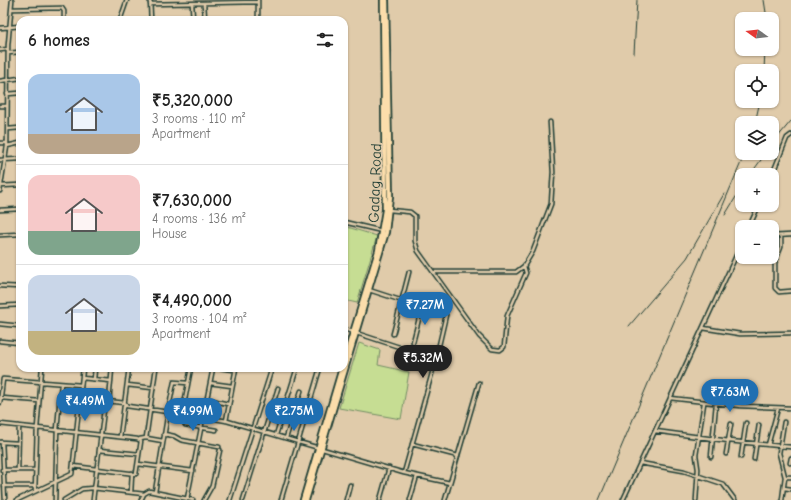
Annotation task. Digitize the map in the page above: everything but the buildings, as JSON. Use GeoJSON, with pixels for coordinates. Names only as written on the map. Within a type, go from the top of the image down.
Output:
{"type":"FeatureCollection","features":[{"type":"Feature","properties":{"kind":"highway","name":"Gadag Road"},"geometry":{"type":"LineString","coordinates":[[348,351],[355,332],[382,232],[386,201],[383,0]]}},
{"type":"Feature","properties":{"kind":"highway","name":"Gadag Road"},"geometry":{"type":"LineString","coordinates":[[348,355],[383,245],[389,210],[386,0]]}},
{"type":"Feature","properties":{"kind":"highway","name":"Gadag Road"},"geometry":{"type":"LineString","coordinates":[[306,500],[341,372]]}},
{"type":"Feature","properties":{"kind":"highway","name":"Gadag Road"},"geometry":{"type":"LineString","coordinates":[[303,500],[343,372]]}},
{"type":"Feature","properties":{"kind":"street"},"geometry":{"type":"LineString","coordinates":[[0,191],[8,129],[8,49],[12,0]]}},
{"type":"Feature","properties":{"kind":"street"},"geometry":{"type":"LineString","coordinates":[[121,16],[127,0]]}},
{"type":"Feature","properties":{"kind":"street"},"geometry":{"type":"LineString","coordinates":[[150,16],[150,2],[204,4],[258,1],[258,16]]}},
{"type":"Feature","properties":{"kind":"street"},"geometry":{"type":"LineString","coordinates":[[192,4],[192,16]]}},
{"type":"Feature","properties":{"kind":"street"},"geometry":{"type":"LineString","coordinates":[[204,4],[204,16]]}},
{"type":"Feature","properties":{"kind":"street"},"geometry":{"type":"LineString","coordinates":[[12,9],[62,8],[64,11],[64,16]]}},
{"type":"Feature","properties":{"kind":"street"},"geometry":{"type":"LineString","coordinates":[[0,28],[16,26]]}},
{"type":"Feature","properties":{"kind":"street"},"geometry":{"type":"LineString","coordinates":[[0,50],[8,49]]}},
{"type":"Feature","properties":{"kind":"street"},"geometry":{"type":"LineString","coordinates":[[8,53],[16,52]]}},
{"type":"Feature","properties":{"kind":"street"},"geometry":{"type":"LineString","coordinates":[[0,81],[16,79]]}},
{"type":"Feature","properties":{"kind":"street"},"geometry":{"type":"LineString","coordinates":[[7,94],[16,93]]}},
{"type":"Feature","properties":{"kind":"street"},"geometry":{"type":"LineString","coordinates":[[0,106],[7,106]]}},
{"type":"Feature","properties":{"kind":"street"},"geometry":{"type":"LineString","coordinates":[[434,272],[516,272],[524,266],[533,251],[552,204],[553,172],[550,122]]}},
{"type":"Feature","properties":{"kind":"street"},"geometry":{"type":"LineString","coordinates":[[8,129],[16,128]]}},
{"type":"Feature","properties":{"kind":"street"},"geometry":{"type":"LineString","coordinates":[[775,168],[788,138],[791,135]]}},
{"type":"Feature","properties":{"kind":"street"},"geometry":{"type":"LineString","coordinates":[[0,143],[16,143]]}},
{"type":"Feature","properties":{"kind":"street"},"geometry":{"type":"LineString","coordinates":[[0,160],[16,159]]}},
{"type":"Feature","properties":{"kind":"street"},"geometry":{"type":"LineString","coordinates":[[0,186],[16,185]]}},
{"type":"Feature","properties":{"kind":"street"},"geometry":{"type":"LineString","coordinates":[[0,210],[16,209]]}},
{"type":"Feature","properties":{"kind":"street"},"geometry":{"type":"LineString","coordinates":[[389,210],[410,212],[415,216],[416,246],[479,336],[489,347],[496,350],[502,348],[505,343],[508,316],[526,273],[524,266]]}},
{"type":"Feature","properties":{"kind":"street"},"geometry":{"type":"LineString","coordinates":[[348,223],[382,232]]}},
{"type":"Feature","properties":{"kind":"street"},"geometry":{"type":"LineString","coordinates":[[0,235],[16,234]]}},
{"type":"Feature","properties":{"kind":"street"},"geometry":{"type":"LineString","coordinates":[[791,235],[781,236],[781,248],[775,263],[775,288],[779,292],[791,291]]}},
{"type":"Feature","properties":{"kind":"street"},"geometry":{"type":"LineString","coordinates":[[623,500],[735,258]]}},
{"type":"Feature","properties":{"kind":"street"},"geometry":{"type":"LineString","coordinates":[[393,334],[409,272]]}},
{"type":"Feature","properties":{"kind":"street"},"geometry":{"type":"LineString","coordinates":[[0,286],[16,287]]}},
{"type":"Feature","properties":{"kind":"street"},"geometry":{"type":"LineString","coordinates":[[369,290],[443,313],[446,316],[439,338],[436,359],[404,473]]}},
{"type":"Feature","properties":{"kind":"street"},"geometry":{"type":"LineString","coordinates":[[0,306],[16,305]]}},
{"type":"Feature","properties":{"kind":"street"},"geometry":{"type":"LineString","coordinates":[[413,342],[422,307]]}},
{"type":"Feature","properties":{"kind":"street"},"geometry":{"type":"LineString","coordinates":[[0,324],[16,326]]}},
{"type":"Feature","properties":{"kind":"street"},"geometry":{"type":"LineString","coordinates":[[703,328],[740,334],[791,333]]}},
{"type":"Feature","properties":{"kind":"street"},"geometry":{"type":"LineString","coordinates":[[348,330],[436,359]]}},
{"type":"Feature","properties":{"kind":"street"},"geometry":{"type":"LineString","coordinates":[[0,341],[16,343]]}},
{"type":"Feature","properties":{"kind":"street"},"geometry":{"type":"LineString","coordinates":[[35,491],[37,428],[42,372]]}},
{"type":"Feature","properties":{"kind":"street"},"geometry":{"type":"LineString","coordinates":[[17,500],[72,474],[83,372]]}},
{"type":"Feature","properties":{"kind":"street"},"geometry":{"type":"LineString","coordinates":[[94,379],[95,372]]}},
{"type":"Feature","properties":{"kind":"street"},"geometry":{"type":"LineString","coordinates":[[109,401],[112,372]]}},
{"type":"Feature","properties":{"kind":"street"},"geometry":{"type":"LineString","coordinates":[[120,437],[129,372]]}},
{"type":"Feature","properties":{"kind":"street"},"geometry":{"type":"LineString","coordinates":[[146,438],[155,372]]}},
{"type":"Feature","properties":{"kind":"street"},"geometry":{"type":"LineString","coordinates":[[189,372],[182,415],[184,425],[201,429],[216,430]]}},
{"type":"Feature","properties":{"kind":"street"},"geometry":{"type":"LineString","coordinates":[[187,499],[212,372]]}},
{"type":"Feature","properties":{"kind":"street"},"geometry":{"type":"LineString","coordinates":[[226,421],[234,372]]}},
{"type":"Feature","properties":{"kind":"street"},"geometry":{"type":"LineString","coordinates":[[230,500],[271,372]]}},
{"type":"Feature","properties":{"kind":"street"},"geometry":{"type":"LineString","coordinates":[[276,435],[296,372]]}},
{"type":"Feature","properties":{"kind":"street"},"geometry":{"type":"LineString","coordinates":[[282,500],[319,372]]}},
{"type":"Feature","properties":{"kind":"street"},"geometry":{"type":"LineString","coordinates":[[82,378],[111,381]]}},
{"type":"Feature","properties":{"kind":"street"},"geometry":{"type":"LineString","coordinates":[[0,403],[3,379],[81,385]]}},
{"type":"Feature","properties":{"kind":"street"},"geometry":{"type":"LineString","coordinates":[[156,492],[164,434],[174,382],[188,382]]}},
{"type":"Feature","properties":{"kind":"street"},"geometry":{"type":"LineString","coordinates":[[210,383],[232,386]]}},
{"type":"Feature","properties":{"kind":"street"},"geometry":{"type":"LineString","coordinates":[[445,500],[479,383]]}},
{"type":"Feature","properties":{"kind":"street"},"geometry":{"type":"LineString","coordinates":[[55,500],[57,430],[61,384]]}},
{"type":"Feature","properties":{"kind":"street"},"geometry":{"type":"LineString","coordinates":[[127,385],[153,388]]}},
{"type":"Feature","properties":{"kind":"street"},"geometry":{"type":"LineString","coordinates":[[243,500],[278,388]]}},
{"type":"Feature","properties":{"kind":"street"},"geometry":{"type":"LineString","coordinates":[[286,438],[301,391]]}},
{"type":"Feature","properties":{"kind":"street"},"geometry":{"type":"LineString","coordinates":[[0,398],[39,401]]}},
{"type":"Feature","properties":{"kind":"street"},"geometry":{"type":"LineString","coordinates":[[80,398],[125,403],[127,406],[182,415]]}},
{"type":"Feature","properties":{"kind":"street"},"geometry":{"type":"LineString","coordinates":[[670,398],[716,404],[791,408]]}},
{"type":"Feature","properties":{"kind":"street"},"geometry":{"type":"LineString","coordinates":[[207,399],[228,404]]}},
{"type":"Feature","properties":{"kind":"street"},"geometry":{"type":"LineString","coordinates":[[93,500],[93,488],[101,435],[104,401]]}},
{"type":"Feature","properties":{"kind":"street"},"geometry":{"type":"LineString","coordinates":[[696,500],[698,476],[696,455],[704,403]]}},
{"type":"Feature","properties":{"kind":"street"},"geometry":{"type":"LineString","coordinates":[[711,457],[716,404]]}},
{"type":"Feature","properties":{"kind":"street"},"geometry":{"type":"LineString","coordinates":[[768,445],[778,408]]}},
{"type":"Feature","properties":{"kind":"street"},"geometry":{"type":"LineString","coordinates":[[204,417],[226,421],[320,447],[404,473],[450,483]]}},
{"type":"Feature","properties":{"kind":"street"},"geometry":{"type":"LineString","coordinates":[[782,500],[785,477],[779,455],[784,422]]}},
{"type":"Feature","properties":{"kind":"street"},"geometry":{"type":"LineString","coordinates":[[741,457],[746,423]]}},
{"type":"Feature","properties":{"kind":"street"},"geometry":{"type":"LineString","coordinates":[[0,424],[139,439],[146,438],[163,441]]}},
{"type":"Feature","properties":{"kind":"street"},"geometry":{"type":"LineString","coordinates":[[726,454],[731,424]]}},
{"type":"Feature","properties":{"kind":"street"},"geometry":{"type":"LineString","coordinates":[[754,459],[759,425]]}},
{"type":"Feature","properties":{"kind":"street"},"geometry":{"type":"LineString","coordinates":[[18,469],[19,426]]}},
{"type":"Feature","properties":{"kind":"street"},"geometry":{"type":"LineString","coordinates":[[655,431],[744,443],[791,447]]}},
{"type":"Feature","properties":{"kind":"street"},"geometry":{"type":"LineString","coordinates":[[164,434],[174,436],[181,440],[219,449],[212,486],[204,500]]}},
{"type":"Feature","properties":{"kind":"street"},"geometry":{"type":"LineString","coordinates":[[73,466],[136,474],[141,442],[139,439]]}},
{"type":"Feature","properties":{"kind":"street"},"geometry":{"type":"LineString","coordinates":[[5,500],[1,442],[18,443]]}},
{"type":"Feature","properties":{"kind":"street"},"geometry":{"type":"LineString","coordinates":[[412,444],[458,456]]}},
{"type":"Feature","properties":{"kind":"street"},"geometry":{"type":"LineString","coordinates":[[99,450],[139,454]]}},
{"type":"Feature","properties":{"kind":"street"},"geometry":{"type":"LineString","coordinates":[[790,463],[791,458]]}},
{"type":"Feature","properties":{"kind":"street"},"geometry":{"type":"LineString","coordinates":[[640,463],[698,476],[724,484],[735,500]]}},
{"type":"Feature","properties":{"kind":"street"},"geometry":{"type":"LineString","coordinates":[[138,464],[193,471]]}},
{"type":"Feature","properties":{"kind":"street"},"geometry":{"type":"LineString","coordinates":[[380,500],[389,468]]}},
{"type":"Feature","properties":{"kind":"street"},"geometry":{"type":"LineString","coordinates":[[2,470],[35,470]]}},
{"type":"Feature","properties":{"kind":"street"},"geometry":{"type":"LineString","coordinates":[[131,492],[132,473]]}},
{"type":"Feature","properties":{"kind":"street"},"geometry":{"type":"LineString","coordinates":[[410,500],[417,476]]}},
{"type":"Feature","properties":{"kind":"street"},"geometry":{"type":"LineString","coordinates":[[785,477],[791,477]]}},
{"type":"Feature","properties":{"kind":"street"},"geometry":{"type":"LineString","coordinates":[[346,500],[350,485]]}},
{"type":"Feature","properties":{"kind":"street"},"geometry":{"type":"LineString","coordinates":[[4,486],[35,486]]}},
{"type":"Feature","properties":{"kind":"street"},"geometry":{"type":"LineString","coordinates":[[64,500],[82,489],[93,488],[144,494]]}},
{"type":"Feature","properties":{"kind":"street"},"geometry":{"type":"LineString","coordinates":[[784,488],[791,489]]}},
{"type":"Feature","properties":{"kind":"street"},"geometry":{"type":"LineString","coordinates":[[141,500],[144,494],[149,491],[193,500]]}},
{"type":"Feature","properties":{"kind":"green space"},"geometry":{"type":"Polygon","coordinates":[[[348,227],[377,236],[357,303],[348,301],[348,227]]]}},
{"type":"Feature","properties":{"kind":"green space"},"geometry":{"type":"Polygon","coordinates":[[[359,343],[380,350],[378,365],[409,372],[401,419],[339,408],[359,343]]]}},
{"type":"Feature","properties":{"kind":"railway"},"geometry":{"type":"LineString","coordinates":[[634,54],[637,0]]}},
{"type":"Feature","properties":{"kind":"railway"},"geometry":{"type":"LineString","coordinates":[[764,0],[766,12]]}},
{"type":"Feature","properties":{"kind":"railway"},"geometry":{"type":"LineString","coordinates":[[764,64],[765,56]]}},
{"type":"Feature","properties":{"kind":"railway"},"geometry":{"type":"LineString","coordinates":[[757,116],[758,108]]}},
{"type":"Feature","properties":{"kind":"railway"},"geometry":{"type":"LineString","coordinates":[[779,136],[791,121]]}},
{"type":"Feature","properties":{"kind":"railway"},"geometry":{"type":"LineString","coordinates":[[599,500],[742,160]]}},
{"type":"Feature","properties":{"kind":"railway"},"geometry":{"type":"LineString","coordinates":[[755,168],[761,160]]}},
{"type":"Feature","properties":{"kind":"railway"},"geometry":{"type":"LineString","coordinates":[[629,326],[687,258],[724,194]]}},
{"type":"Feature","properties":{"kind":"railway"},"geometry":{"type":"LineString","coordinates":[[725,215],[735,199]]}}]}
